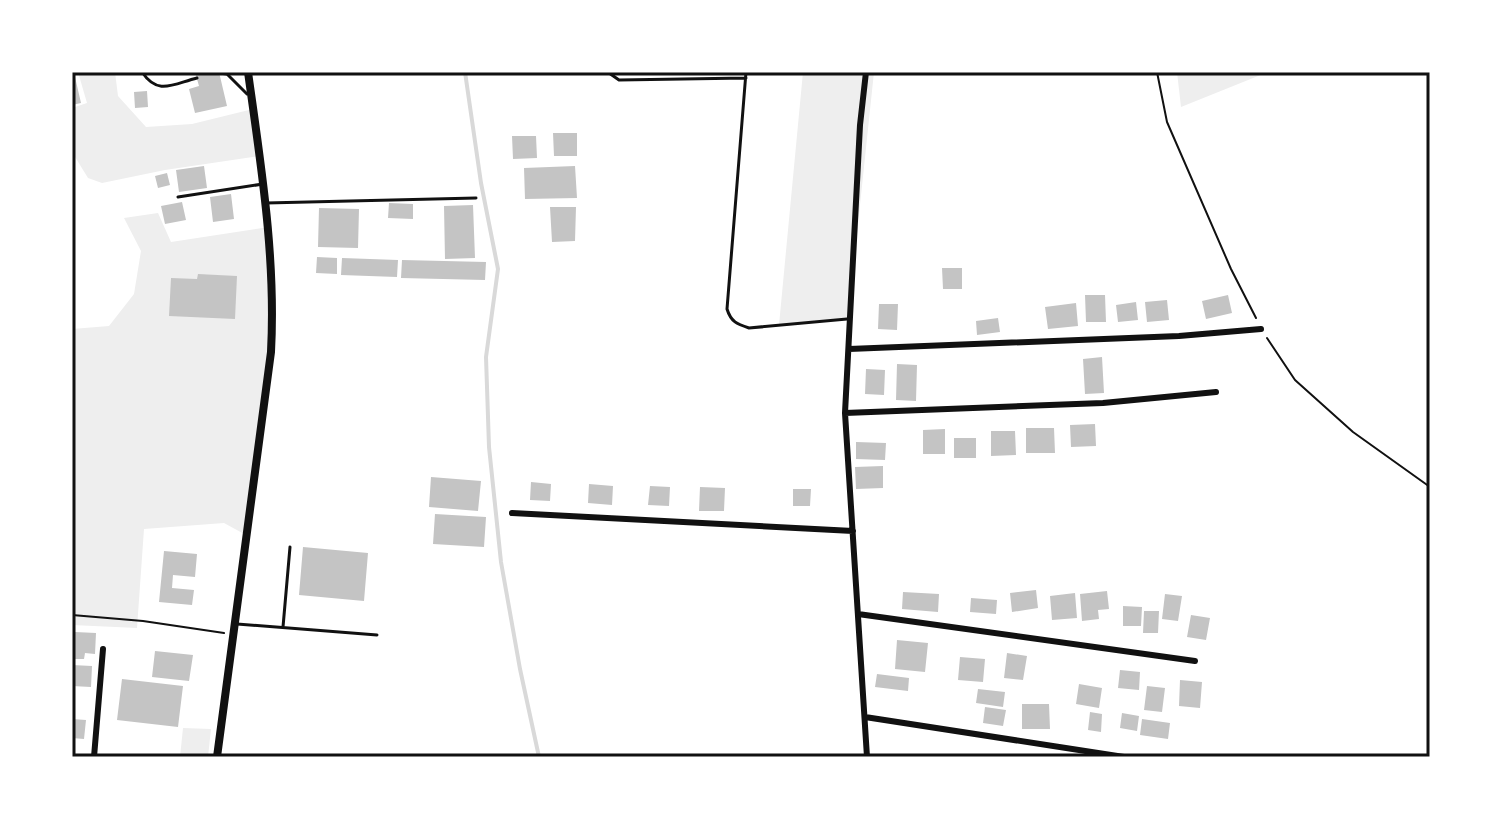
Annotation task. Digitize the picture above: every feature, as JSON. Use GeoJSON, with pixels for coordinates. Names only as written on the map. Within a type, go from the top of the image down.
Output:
{"type":"FeatureCollection","features":[{"type":"Feature","properties":{"kind":"main road"},"geometry":{"type":"LineString","coordinates":[[217,757],[271,352],[273,287],[266,203],[248,72]]}},
{"type":"Feature","properties":{"kind":"street"},"geometry":{"type":"LineString","coordinates":[[866,72],[848,319],[845,413],[867,757]]}},
{"type":"Feature","properties":{"kind":"street"},"geometry":{"type":"LineString","coordinates":[[849,349],[1179,336],[1261,329]]}},
{"type":"Feature","properties":{"kind":"street"},"geometry":{"type":"LineString","coordinates":[[845,413],[1103,403],[1216,392]]}},
{"type":"Feature","properties":{"kind":"street"},"geometry":{"type":"LineString","coordinates":[[512,513],[853,531]]}},
{"type":"Feature","properties":{"kind":"street"},"geometry":{"type":"LineString","coordinates":[[858,614],[1195,661]]}},
{"type":"Feature","properties":{"kind":"street"},"geometry":{"type":"LineString","coordinates":[[94,757],[103,649]]}},
{"type":"Feature","properties":{"kind":"street"},"geometry":{"type":"LineString","coordinates":[[865,717],[1124,757]]}},
{"type":"Feature","properties":{"kind":"lane"},"geometry":{"type":"LineString","coordinates":[[142,72],[151,84],[161,88],[197,78]]}},
{"type":"Feature","properties":{"kind":"lane"},"geometry":{"type":"LineString","coordinates":[[219,73],[234,79],[251,97]]}},
{"type":"Feature","properties":{"kind":"lane"},"geometry":{"type":"LineString","coordinates":[[609,73],[619,80],[746,75],[727,309],[729,316],[734,324],[749,328],[848,319]]}},
{"type":"Feature","properties":{"kind":"lane"},"geometry":{"type":"LineString","coordinates":[[178,197],[263,184]]}},
{"type":"Feature","properties":{"kind":"lane"},"geometry":{"type":"LineString","coordinates":[[266,203],[476,198]]}},
{"type":"Feature","properties":{"kind":"lane"},"geometry":{"type":"LineString","coordinates":[[282,627],[290,547]]}},
{"type":"Feature","properties":{"kind":"lane"},"geometry":{"type":"LineString","coordinates":[[234,624],[377,635]]}},
{"type":"Feature","properties":{"kind":"path"},"geometry":{"type":"LineString","coordinates":[[1157,72],[1167,122],[1231,269],[1261,329],[1295,380],[1353,432],[1430,487]]}},
{"type":"Feature","properties":{"kind":"path"},"geometry":{"type":"LineString","coordinates":[[72,615],[233,634]]}},
{"type":"Feature","properties":{"kind":"shaded area"},"geometry":{"type":"Polygon","coordinates":[[[78,72],[115,72],[118,96],[146,127],[192,124],[253,109],[260,156],[102,183],[88,178],[72,152],[72,108],[87,103],[78,72]]]}},
{"type":"Feature","properties":{"kind":"shaded area"},"geometry":{"type":"Polygon","coordinates":[[[803,72],[874,72],[848,319],[779,325],[803,72]]]}},
{"type":"Feature","properties":{"kind":"shaded area"},"geometry":{"type":"Polygon","coordinates":[[[1177,72],[1268,72],[1181,107],[1177,72]]]}},
{"type":"Feature","properties":{"kind":"shaded area"},"geometry":{"type":"Polygon","coordinates":[[[158,213],[171,242],[269,227],[273,314],[246,535],[224,523],[144,529],[137,628],[72,625],[72,329],[109,326],[134,294],[141,251],[124,218],[158,213]]]}},
{"type":"Feature","properties":{"kind":"shaded area"},"geometry":{"type":"Polygon","coordinates":[[[183,728],[211,729],[208,757],[180,757],[183,728]]]}},
{"type":"Feature","properties":{"kind":"building"},"geometry":{"type":"Polygon","coordinates":[[[195,72],[219,72],[227,106],[195,113],[189,89],[199,86],[195,72]]]}},
{"type":"Feature","properties":{"kind":"building"},"geometry":{"type":"Polygon","coordinates":[[[72,77],[75,77],[81,103],[72,105],[72,77]]]}},
{"type":"Feature","properties":{"kind":"building"},"geometry":{"type":"Polygon","coordinates":[[[147,91],[148,107],[135,108],[134,92],[147,91]]]}},
{"type":"Feature","properties":{"kind":"building"},"geometry":{"type":"Polygon","coordinates":[[[553,133],[577,133],[577,156],[554,156],[553,133]]]}},
{"type":"Feature","properties":{"kind":"building"},"geometry":{"type":"Polygon","coordinates":[[[512,136],[536,136],[537,158],[513,159],[512,136]]]}},
{"type":"Feature","properties":{"kind":"building"},"geometry":{"type":"Polygon","coordinates":[[[204,166],[207,188],[179,192],[176,170],[204,166]]]}},
{"type":"Feature","properties":{"kind":"building"},"geometry":{"type":"Polygon","coordinates":[[[575,166],[577,198],[525,199],[524,168],[575,166]]]}},
{"type":"Feature","properties":{"kind":"building"},"geometry":{"type":"Polygon","coordinates":[[[167,173],[170,185],[158,188],[155,176],[167,173]]]}},
{"type":"Feature","properties":{"kind":"building"},"geometry":{"type":"Polygon","coordinates":[[[231,194],[234,219],[213,222],[210,197],[231,194]]]}},
{"type":"Feature","properties":{"kind":"building"},"geometry":{"type":"Polygon","coordinates":[[[182,202],[186,220],[165,224],[161,206],[182,202]]]}},
{"type":"Feature","properties":{"kind":"building"},"geometry":{"type":"Polygon","coordinates":[[[389,203],[413,204],[413,219],[388,218],[389,203]]]}},
{"type":"Feature","properties":{"kind":"building"},"geometry":{"type":"Polygon","coordinates":[[[473,205],[475,258],[445,259],[444,206],[473,205]]]}},
{"type":"Feature","properties":{"kind":"building"},"geometry":{"type":"Polygon","coordinates":[[[550,207],[576,207],[575,241],[552,242],[550,207]]]}},
{"type":"Feature","properties":{"kind":"building"},"geometry":{"type":"Polygon","coordinates":[[[319,208],[359,209],[358,248],[318,247],[319,208]]]}},
{"type":"Feature","properties":{"kind":"building"},"geometry":{"type":"Polygon","coordinates":[[[317,257],[337,258],[337,274],[316,273],[317,257]]]}},
{"type":"Feature","properties":{"kind":"building"},"geometry":{"type":"Polygon","coordinates":[[[342,258],[398,260],[397,277],[341,275],[342,258]]]}},
{"type":"Feature","properties":{"kind":"building"},"geometry":{"type":"Polygon","coordinates":[[[402,260],[486,262],[485,280],[401,278],[402,260]]]}},
{"type":"Feature","properties":{"kind":"building"},"geometry":{"type":"Polygon","coordinates":[[[942,268],[962,268],[962,289],[943,289],[942,268]]]}},
{"type":"Feature","properties":{"kind":"building"},"geometry":{"type":"Polygon","coordinates":[[[198,274],[237,276],[235,319],[169,316],[171,278],[197,279],[198,274]]]}},
{"type":"Feature","properties":{"kind":"building"},"geometry":{"type":"Polygon","coordinates":[[[1085,295],[1105,295],[1106,322],[1086,322],[1085,295]]]}},
{"type":"Feature","properties":{"kind":"building"},"geometry":{"type":"Polygon","coordinates":[[[1228,295],[1232,313],[1206,319],[1202,301],[1228,295]]]}},
{"type":"Feature","properties":{"kind":"building"},"geometry":{"type":"Polygon","coordinates":[[[1167,300],[1169,320],[1147,322],[1145,302],[1167,300]]]}},
{"type":"Feature","properties":{"kind":"building"},"geometry":{"type":"Polygon","coordinates":[[[1136,302],[1138,320],[1118,322],[1116,305],[1136,302]]]}},
{"type":"Feature","properties":{"kind":"building"},"geometry":{"type":"Polygon","coordinates":[[[1076,303],[1078,326],[1048,329],[1045,307],[1076,303]]]}},
{"type":"Feature","properties":{"kind":"building"},"geometry":{"type":"Polygon","coordinates":[[[879,304],[898,304],[897,330],[878,329],[879,304]]]}},
{"type":"Feature","properties":{"kind":"building"},"geometry":{"type":"Polygon","coordinates":[[[998,318],[1000,332],[977,335],[976,321],[998,318]]]}},
{"type":"Feature","properties":{"kind":"building"},"geometry":{"type":"Polygon","coordinates":[[[1102,357],[1104,393],[1085,394],[1083,359],[1102,357]]]}},
{"type":"Feature","properties":{"kind":"building"},"geometry":{"type":"Polygon","coordinates":[[[897,364],[917,365],[916,401],[896,400],[897,364]]]}},
{"type":"Feature","properties":{"kind":"building"},"geometry":{"type":"Polygon","coordinates":[[[866,369],[885,370],[884,395],[865,394],[866,369]]]}},
{"type":"Feature","properties":{"kind":"building"},"geometry":{"type":"Polygon","coordinates":[[[1095,424],[1096,446],[1071,447],[1070,425],[1095,424]]]}},
{"type":"Feature","properties":{"kind":"building"},"geometry":{"type":"Polygon","coordinates":[[[1026,428],[1054,428],[1055,453],[1026,453],[1026,428]]]}},
{"type":"Feature","properties":{"kind":"building"},"geometry":{"type":"Polygon","coordinates":[[[945,429],[945,454],[923,454],[923,430],[945,429]]]}},
{"type":"Feature","properties":{"kind":"building"},"geometry":{"type":"Polygon","coordinates":[[[991,431],[1015,431],[1016,455],[991,456],[991,431]]]}},
{"type":"Feature","properties":{"kind":"building"},"geometry":{"type":"Polygon","coordinates":[[[954,438],[976,438],[976,458],[954,458],[954,438]]]}},
{"type":"Feature","properties":{"kind":"building"},"geometry":{"type":"Polygon","coordinates":[[[856,442],[886,443],[885,460],[856,459],[856,442]]]}},
{"type":"Feature","properties":{"kind":"building"},"geometry":{"type":"Polygon","coordinates":[[[883,466],[883,488],[856,489],[855,467],[883,466]]]}},
{"type":"Feature","properties":{"kind":"building"},"geometry":{"type":"Polygon","coordinates":[[[431,477],[481,481],[478,511],[429,507],[431,477]]]}},
{"type":"Feature","properties":{"kind":"building"},"geometry":{"type":"Polygon","coordinates":[[[531,482],[551,484],[550,501],[530,500],[531,482]]]}},
{"type":"Feature","properties":{"kind":"building"},"geometry":{"type":"Polygon","coordinates":[[[589,484],[613,486],[612,505],[588,503],[589,484]]]}},
{"type":"Feature","properties":{"kind":"building"},"geometry":{"type":"Polygon","coordinates":[[[650,486],[670,487],[669,506],[648,505],[650,486]]]}},
{"type":"Feature","properties":{"kind":"building"},"geometry":{"type":"Polygon","coordinates":[[[700,487],[725,488],[724,511],[699,511],[700,487]]]}},
{"type":"Feature","properties":{"kind":"building"},"geometry":{"type":"Polygon","coordinates":[[[793,489],[811,489],[810,506],[793,506],[793,489]]]}},
{"type":"Feature","properties":{"kind":"building"},"geometry":{"type":"Polygon","coordinates":[[[435,514],[486,517],[484,547],[433,544],[435,514]]]}},
{"type":"Feature","properties":{"kind":"building"},"geometry":{"type":"Polygon","coordinates":[[[303,547],[368,553],[364,601],[299,595],[303,547]]]}},
{"type":"Feature","properties":{"kind":"building"},"geometry":{"type":"Polygon","coordinates":[[[164,551],[197,554],[195,577],[173,575],[172,588],[194,590],[192,605],[159,602],[164,551]]]}},
{"type":"Feature","properties":{"kind":"building"},"geometry":{"type":"Polygon","coordinates":[[[1036,590],[1038,608],[1012,612],[1010,593],[1036,590]]]}},
{"type":"Feature","properties":{"kind":"building"},"geometry":{"type":"Polygon","coordinates":[[[1107,591],[1109,609],[1098,610],[1099,619],[1082,621],[1080,594],[1107,591]]]}},
{"type":"Feature","properties":{"kind":"building"},"geometry":{"type":"Polygon","coordinates":[[[903,592],[939,594],[938,612],[902,609],[903,592]]]}},
{"type":"Feature","properties":{"kind":"building"},"geometry":{"type":"Polygon","coordinates":[[[1075,593],[1077,618],[1052,620],[1050,596],[1075,593]]]}},
{"type":"Feature","properties":{"kind":"building"},"geometry":{"type":"Polygon","coordinates":[[[1165,594],[1182,596],[1178,621],[1162,619],[1165,594]]]}},
{"type":"Feature","properties":{"kind":"building"},"geometry":{"type":"Polygon","coordinates":[[[971,598],[997,600],[996,614],[970,612],[971,598]]]}},
{"type":"Feature","properties":{"kind":"building"},"geometry":{"type":"Polygon","coordinates":[[[1123,606],[1142,607],[1141,626],[1123,626],[1123,606]]]}},
{"type":"Feature","properties":{"kind":"building"},"geometry":{"type":"Polygon","coordinates":[[[1144,611],[1159,611],[1158,633],[1143,633],[1144,611]]]}},
{"type":"Feature","properties":{"kind":"building"},"geometry":{"type":"Polygon","coordinates":[[[1191,615],[1210,618],[1206,640],[1187,637],[1191,615]]]}},
{"type":"Feature","properties":{"kind":"building"},"geometry":{"type":"Polygon","coordinates":[[[75,632],[96,633],[95,654],[85,653],[84,659],[73,659],[75,632]]]}},
{"type":"Feature","properties":{"kind":"building"},"geometry":{"type":"Polygon","coordinates":[[[897,640],[928,643],[925,672],[895,669],[897,640]]]}},
{"type":"Feature","properties":{"kind":"building"},"geometry":{"type":"Polygon","coordinates":[[[155,651],[193,655],[189,681],[152,677],[155,651]]]}},
{"type":"Feature","properties":{"kind":"building"},"geometry":{"type":"Polygon","coordinates":[[[1007,653],[1027,656],[1023,680],[1004,678],[1007,653]]]}},
{"type":"Feature","properties":{"kind":"building"},"geometry":{"type":"Polygon","coordinates":[[[960,657],[985,659],[983,682],[958,680],[960,657]]]}},
{"type":"Feature","properties":{"kind":"building"},"geometry":{"type":"Polygon","coordinates":[[[72,665],[92,666],[91,687],[72,686],[72,665]]]}},
{"type":"Feature","properties":{"kind":"building"},"geometry":{"type":"Polygon","coordinates":[[[1120,670],[1140,672],[1139,690],[1118,688],[1120,670]]]}},
{"type":"Feature","properties":{"kind":"building"},"geometry":{"type":"Polygon","coordinates":[[[877,674],[909,678],[908,691],[875,687],[877,674]]]}},
{"type":"Feature","properties":{"kind":"building"},"geometry":{"type":"Polygon","coordinates":[[[122,679],[183,686],[178,727],[117,720],[122,679]]]}},
{"type":"Feature","properties":{"kind":"building"},"geometry":{"type":"Polygon","coordinates":[[[1180,680],[1202,682],[1200,708],[1179,706],[1180,680]]]}},
{"type":"Feature","properties":{"kind":"building"},"geometry":{"type":"Polygon","coordinates":[[[1079,684],[1102,688],[1099,708],[1076,704],[1079,684]]]}},
{"type":"Feature","properties":{"kind":"building"},"geometry":{"type":"Polygon","coordinates":[[[1147,686],[1165,688],[1162,712],[1144,710],[1147,686]]]}},
{"type":"Feature","properties":{"kind":"building"},"geometry":{"type":"Polygon","coordinates":[[[978,689],[1005,692],[1003,707],[976,703],[978,689]]]}},
{"type":"Feature","properties":{"kind":"building"},"geometry":{"type":"Polygon","coordinates":[[[1022,704],[1049,704],[1050,729],[1022,729],[1022,704]]]}},
{"type":"Feature","properties":{"kind":"building"},"geometry":{"type":"Polygon","coordinates":[[[985,707],[1006,710],[1003,726],[983,723],[985,707]]]}},
{"type":"Feature","properties":{"kind":"building"},"geometry":{"type":"Polygon","coordinates":[[[1090,712],[1102,714],[1101,732],[1088,730],[1090,712]]]}},
{"type":"Feature","properties":{"kind":"building"},"geometry":{"type":"Polygon","coordinates":[[[1122,713],[1139,716],[1137,731],[1120,728],[1122,713]]]}},
{"type":"Feature","properties":{"kind":"building"},"geometry":{"type":"Polygon","coordinates":[[[72,719],[86,720],[84,739],[72,738],[72,719]]]}},
{"type":"Feature","properties":{"kind":"building"},"geometry":{"type":"Polygon","coordinates":[[[1142,719],[1170,723],[1168,739],[1140,735],[1142,719]]]}},
{"type":"Feature","properties":{"kind":"waterway"},"geometry":{"type":"LineString","coordinates":[[465,72],[481,183],[498,269],[486,357],[489,447],[501,562],[539,757]]}}]}
